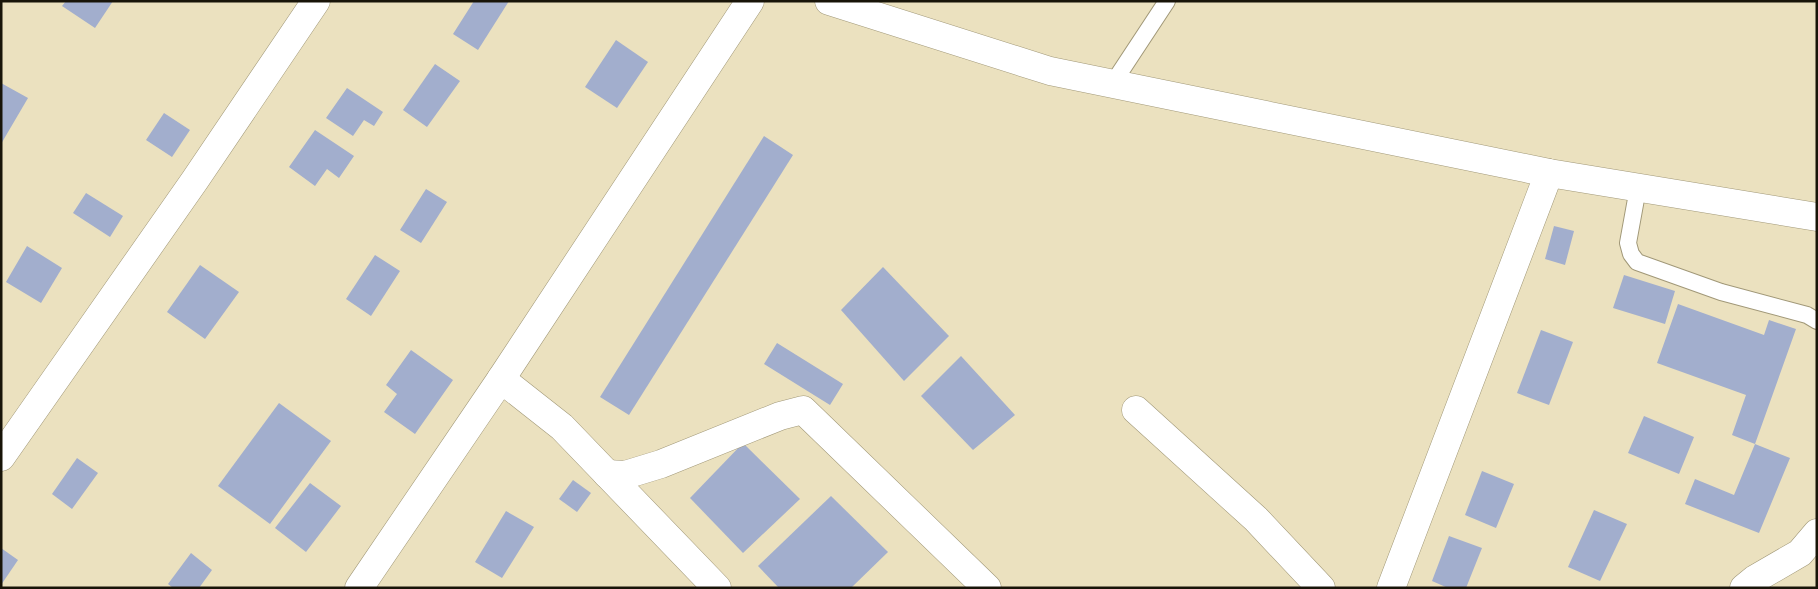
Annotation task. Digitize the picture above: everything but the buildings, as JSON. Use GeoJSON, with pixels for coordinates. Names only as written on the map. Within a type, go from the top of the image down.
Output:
{"type":"FeatureCollection","features":[{"type":"Feature","properties":{"kind":"street"},"geometry":{"type":"LineString","coordinates":[[1,457],[195,180],[316,1]]}},
{"type":"Feature","properties":{"kind":"street"},"geometry":{"type":"LineString","coordinates":[[359,588],[501,379],[750,1]]}},
{"type":"Feature","properties":{"kind":"street"},"geometry":{"type":"LineString","coordinates":[[829,1],[1050,71],[1548,173],[1817,217]]}},
{"type":"Feature","properties":{"kind":"street"},"geometry":{"type":"LineString","coordinates":[[1391,588],[1548,173]]}},
{"type":"Feature","properties":{"kind":"street"},"geometry":{"type":"LineString","coordinates":[[501,379],[562,428],[714,587]]}},
{"type":"Feature","properties":{"kind":"street"},"geometry":{"type":"LineString","coordinates":[[607,474],[625,475],[661,464],[780,416],[803,410],[987,588]]}},
{"type":"Feature","properties":{"kind":"street"},"geometry":{"type":"LineString","coordinates":[[1136,410],[1256,520],[1321,588]]}},
{"type":"Feature","properties":{"kind":"street"},"geometry":{"type":"LineString","coordinates":[[1754,585],[1800,553],[1817,533]]}},
{"type":"Feature","properties":{"kind":"lane"},"geometry":{"type":"LineString","coordinates":[[1113,83],[1167,1]]}},
{"type":"Feature","properties":{"kind":"lane"},"geometry":{"type":"LineString","coordinates":[[1638,188],[1628,243],[1631,254],[1637,262],[1721,292],[1807,315],[1817,321]]}}]}
